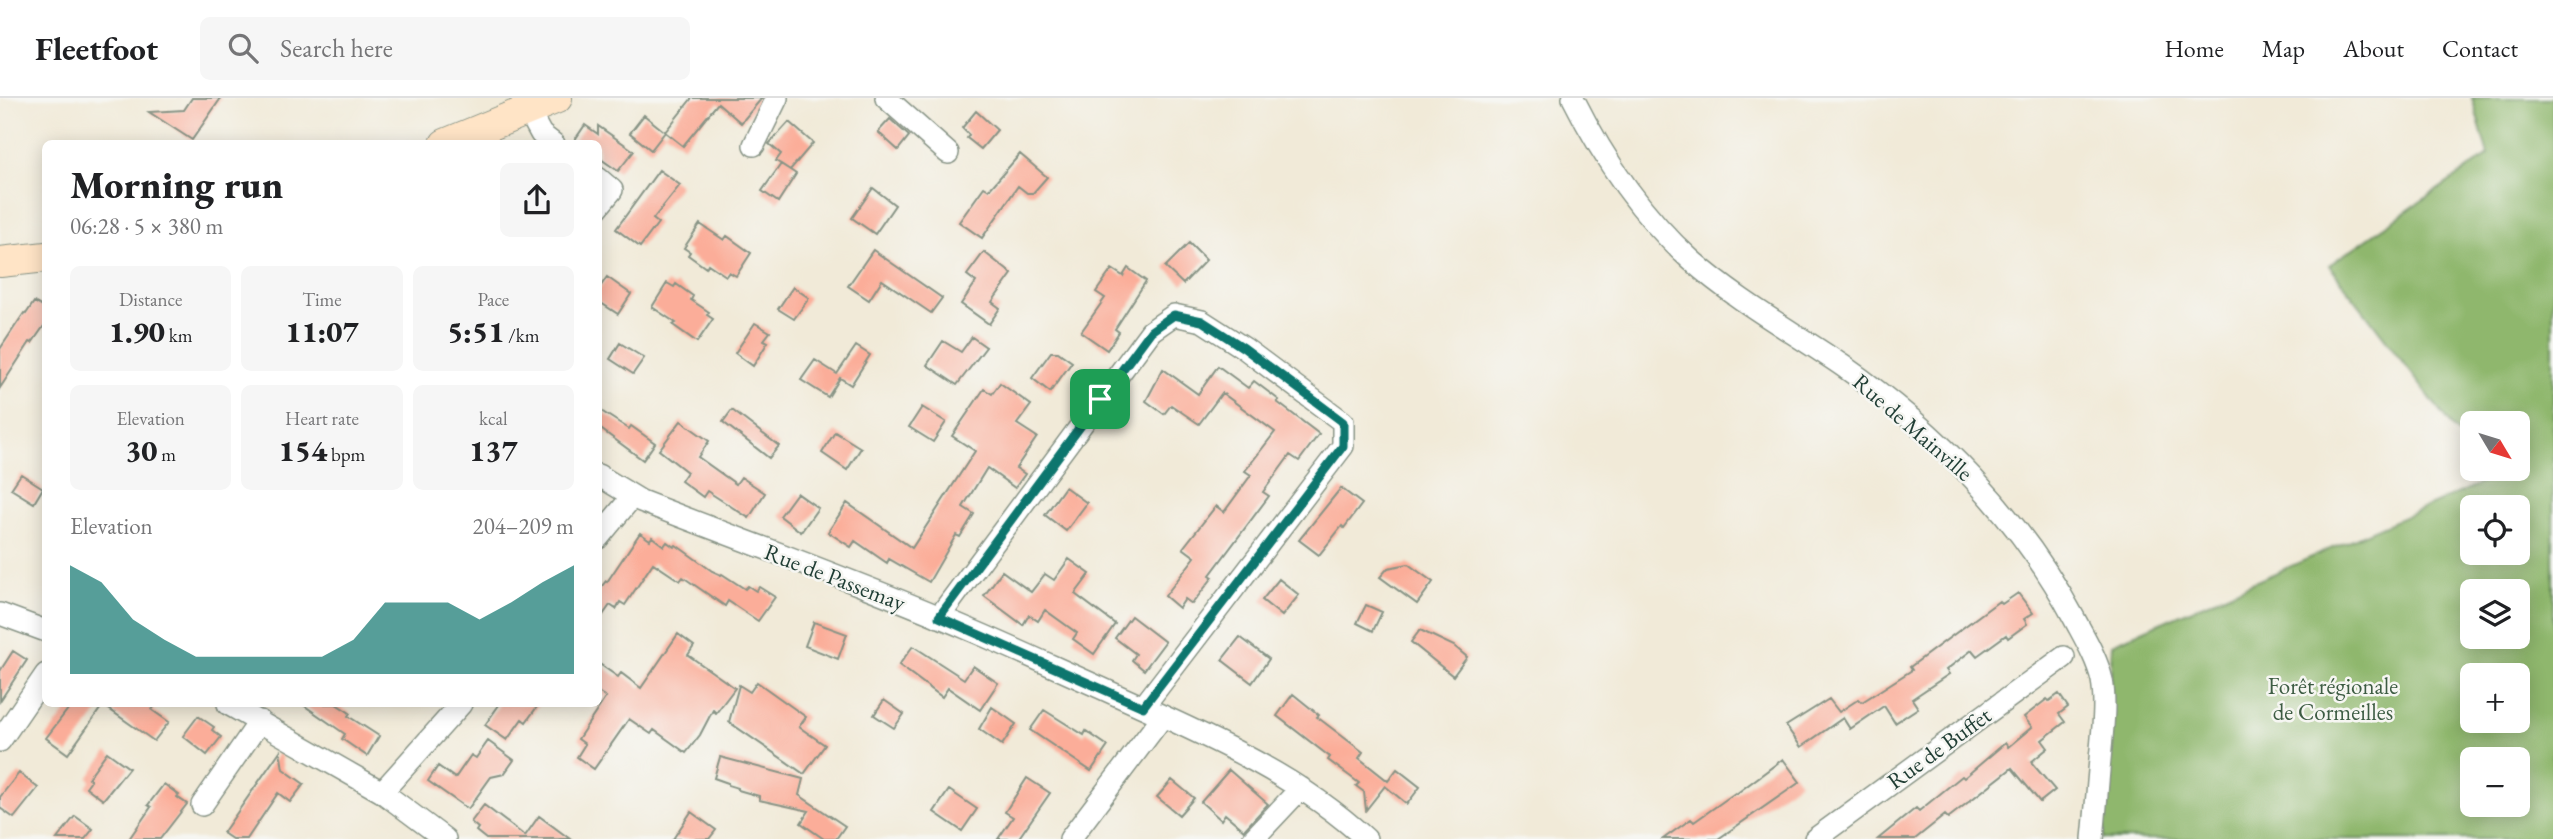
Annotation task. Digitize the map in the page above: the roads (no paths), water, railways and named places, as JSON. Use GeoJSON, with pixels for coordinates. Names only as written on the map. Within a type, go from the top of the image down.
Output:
{"type":"FeatureCollection","features":[{"type":"Feature","properties":{"kind":"main road"},"geometry":{"type":"LineString","coordinates":[[461,140],[557,98]]}},
{"type":"Feature","properties":{"kind":"main road"},"geometry":{"type":"LineString","coordinates":[[0,262],[42,257]]}},
{"type":"Feature","properties":{"kind":"street"},"geometry":{"type":"LineString","coordinates":[[754,145],[777,98]]}},
{"type":"Feature","properties":{"kind":"street"},"geometry":{"type":"LineString","coordinates":[[886,98],[948,153]]}},
{"type":"Feature","properties":{"kind":"street","name":"Rue de Mainville"},"geometry":{"type":"LineString","coordinates":[[1573,98],[1590,131],[1637,203],[1674,243],[1692,261],[1762,314],[1842,365],[1913,420],[1957,461],[1986,493],[2054,581],[2089,646],[2102,681],[2104,718],[2093,839]]}},
{"type":"Feature","properties":{"kind":"street"},"geometry":{"type":"LineString","coordinates":[[528,110],[541,134],[549,140]]}},
{"type":"Feature","properties":{"kind":"street"},"geometry":{"type":"LineString","coordinates":[[602,181],[612,190],[602,202]]}},
{"type":"Feature","properties":{"kind":"street"},"geometry":{"type":"LineString","coordinates":[[939,617],[1151,331],[1174,315],[1202,321],[1343,422],[1343,446],[1143,707]]}},
{"type":"Feature","properties":{"kind":"street","name":"Rue de Passemay"},"geometry":{"type":"LineString","coordinates":[[602,478],[632,497],[939,617],[1163,716],[1239,753],[1301,788],[1342,816],[1366,839]]}},
{"type":"Feature","properties":{"kind":"street"},"geometry":{"type":"LineString","coordinates":[[602,533],[632,497]]}},
{"type":"Feature","properties":{"kind":"street"},"geometry":{"type":"LineString","coordinates":[[0,614],[42,630]]}},
{"type":"Feature","properties":{"kind":"street","name":"Rue de Buffet"},"geometry":{"type":"LineString","coordinates":[[1815,839],[2064,657]]}},
{"type":"Feature","properties":{"kind":"street"},"geometry":{"type":"LineString","coordinates":[[0,741],[42,680]]}},
{"type":"Feature","properties":{"kind":"street"},"geometry":{"type":"LineString","coordinates":[[234,707],[382,792],[445,839]]}},
{"type":"Feature","properties":{"kind":"street"},"geometry":{"type":"LineString","coordinates":[[382,792],[458,707]]}},
{"type":"Feature","properties":{"kind":"street"},"geometry":{"type":"LineString","coordinates":[[1070,839],[1163,716]]}},
{"type":"Feature","properties":{"kind":"street"},"geometry":{"type":"LineString","coordinates":[[202,805],[260,721]]}},
{"type":"Feature","properties":{"kind":"street"},"geometry":{"type":"LineString","coordinates":[[1253,839],[1301,788]]}},
{"type":"Feature","properties":{"kind":"park label","name":"Forêt régionale de Cormeilles"},"geometry":{"type":"Point","coordinates":[2333,699]}}]}
